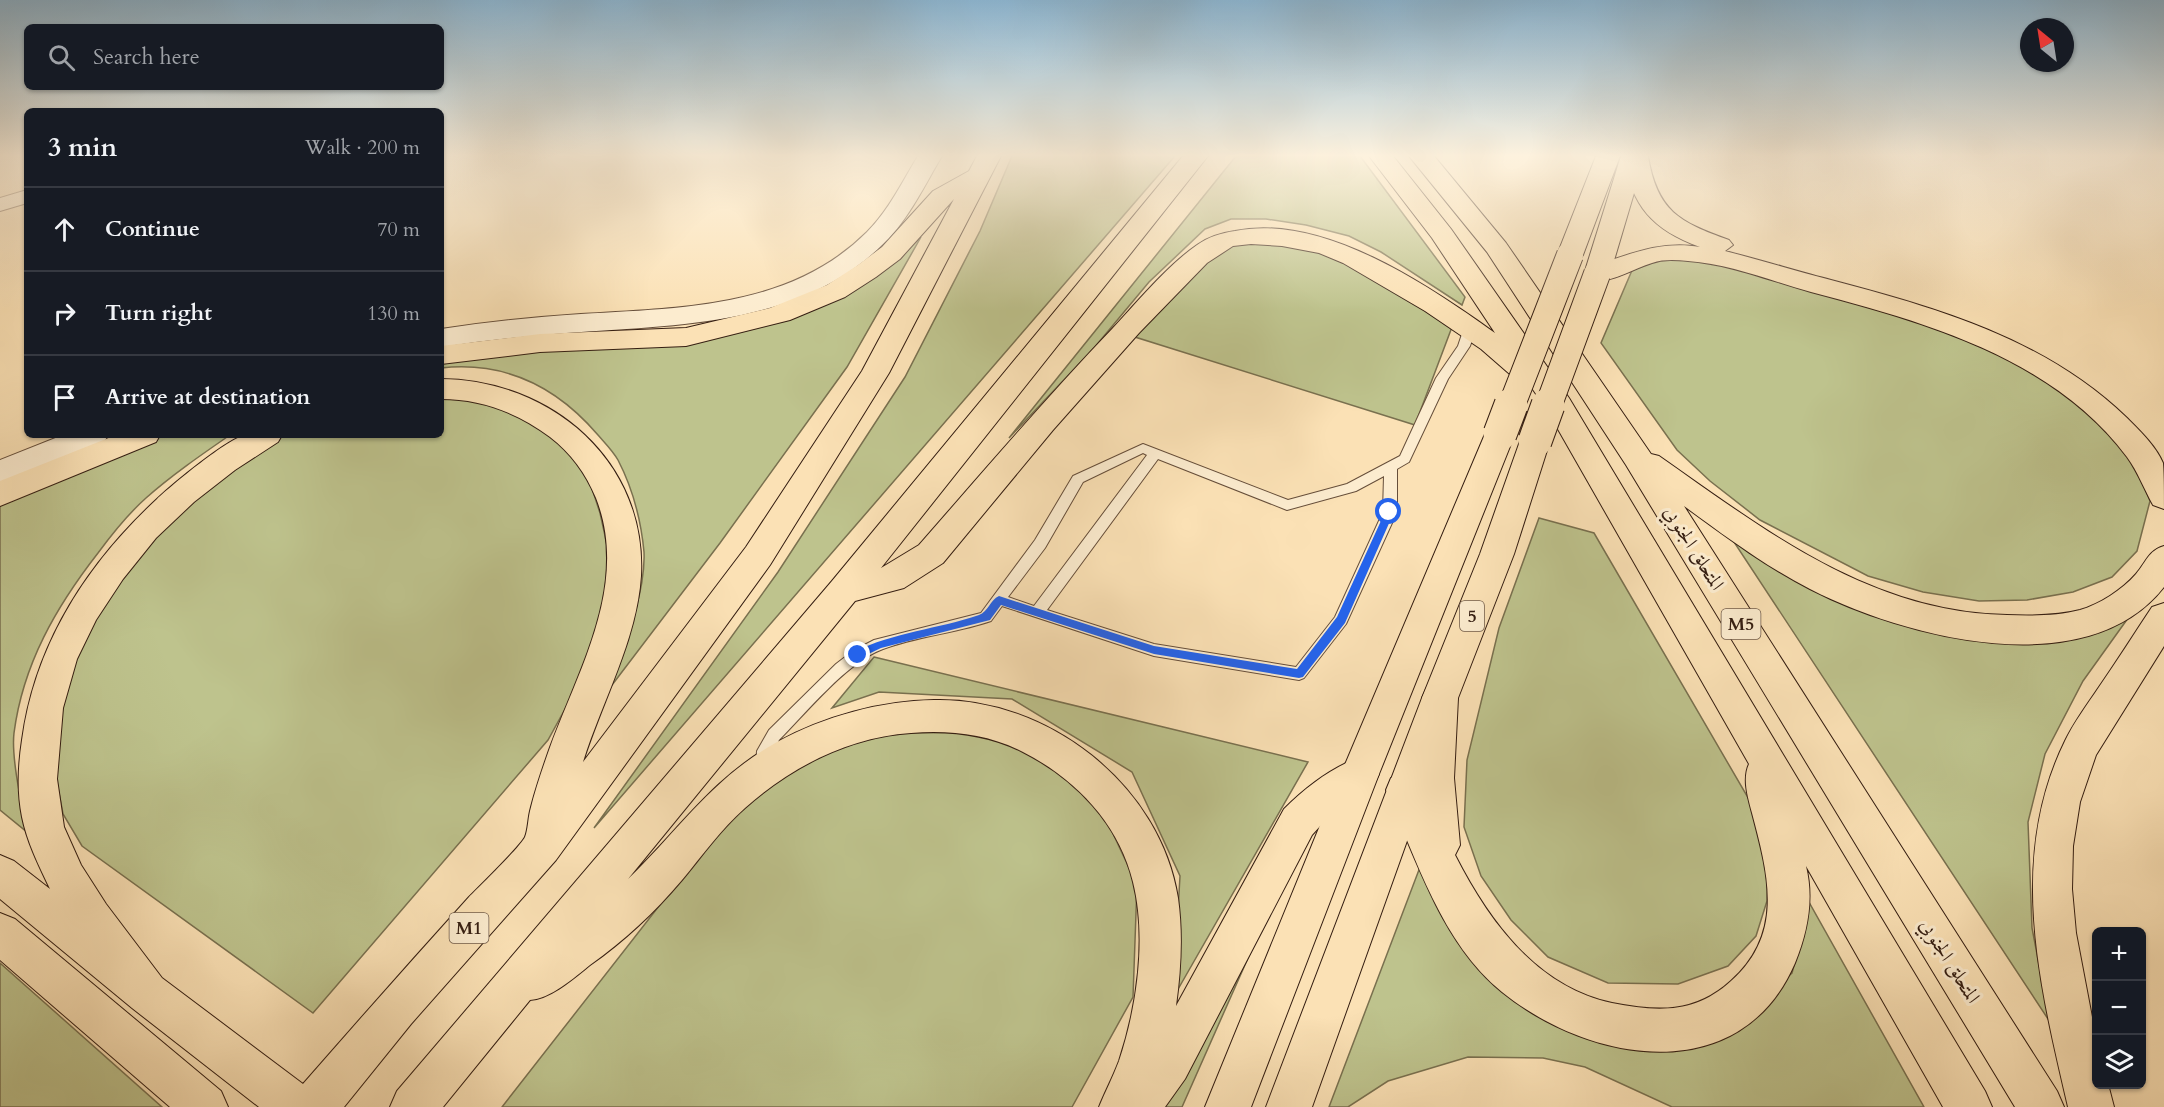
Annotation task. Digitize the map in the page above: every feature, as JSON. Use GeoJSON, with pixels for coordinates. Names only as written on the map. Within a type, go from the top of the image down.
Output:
{"type":"FeatureCollection","features":[{"type":"Feature","properties":{"kind":"main road"},"geometry":{"type":"LineString","coordinates":[[444,355],[540,343],[686,337],[780,314],[836,291],[867,271],[891,253],[930,208]]}},
{"type":"Feature","properties":{"kind":"main road"},"geometry":{"type":"LineString","coordinates":[[542,847],[758,556],[875,372],[963,208]]}},
{"type":"Feature","properties":{"kind":"main road"},"geometry":{"type":"LineString","coordinates":[[413,1107],[844,590],[1154,208]]}},
{"type":"Feature","properties":{"kind":"main road","name":"M5"},"geometry":{"type":"LineString","coordinates":[[1422,208],[1559,405],[1969,1107]]}},
{"type":"Feature","properties":{"kind":"main road","name":"المتحلق الجنوبي"},"geometry":{"type":"LineString","coordinates":[[1464,208],[1497,248],[1637,457],[2041,1107]]}},
{"type":"Feature","properties":{"kind":"main road","name":"5"},"geometry":{"type":"LineString","coordinates":[[1228,1107],[1360,774],[1441,582],[1570,255],[1598,208]]}},
{"type":"Feature","properties":{"kind":"main road","name":"5"},"geometry":{"type":"LineString","coordinates":[[1289,1107],[1405,790],[1497,554],[1535,441],[1597,274],[1607,208]]}},
{"type":"Feature","properties":{"kind":"main road"},"geometry":{"type":"LineString","coordinates":[[1652,208],[1680,230],[1722,246],[1929,303],[1984,322],[2057,359],[2110,398],[2133,419],[2164,457]]}},
{"type":"Feature","properties":{"kind":"main road"},"geometry":{"type":"LineString","coordinates":[[844,590],[892,579],[931,554],[1115,342],[1175,280],[1217,243],[1234,238],[1254,236],[1306,243],[1339,252],[1412,291],[1470,328],[1505,353],[1559,405]]}},
{"type":"Feature","properties":{"kind":"main road"},"geometry":{"type":"LineString","coordinates":[[1597,274],[1644,255],[1693,254],[1889,304],[1952,324],[2027,359],[2090,402],[2132,442],[2149,464],[2164,497]]}},
{"type":"Feature","properties":{"kind":"main road"},"geometry":{"type":"LineString","coordinates":[[444,389],[482,394],[514,404],[542,416],[566,433],[586,453],[602,476],[614,498],[621,523],[625,550],[625,580],[620,611],[593,689],[563,764],[550,805],[542,847]]}},
{"type":"Feature","properties":{"kind":"main road"},"geometry":{"type":"LineString","coordinates":[[0,494],[138,438]]}},
{"type":"Feature","properties":{"kind":"main road"},"geometry":{"type":"LineString","coordinates":[[147,993],[88,915],[46,835],[37,786],[39,735],[51,685],[70,636],[98,588],[126,550],[159,514],[196,482],[237,452],[262,438]]}},
{"type":"Feature","properties":{"kind":"main road"},"geometry":{"type":"LineString","coordinates":[[1637,457],[1761,544],[1828,584],[1891,608],[1956,625],[1998,630],[2038,631],[2084,624],[2124,606],[2163,566]]}},
{"type":"Feature","properties":{"kind":"main road"},"geometry":{"type":"LineString","coordinates":[[2091,1107],[2054,932],[2051,852],[2062,798],[2075,759],[2089,732],[2164,617]]}},
{"type":"Feature","properties":{"kind":"main road"},"geometry":{"type":"LineString","coordinates":[[1440,698],[1434,778],[1443,871]]}},
{"type":"Feature","properties":{"kind":"main road"},"geometry":{"type":"LineString","coordinates":[[504,996],[548,969],[603,929],[657,877],[730,796],[763,770],[798,750],[832,735],[874,722],[915,717],[957,717],[997,724],[1035,738],[1070,759],[1100,785],[1126,818],[1146,855],[1157,897],[1159,943],[1155,992],[1145,1043],[1129,1094],[1122,1107]]}},
{"type":"Feature","properties":{"kind":"main road"},"geometry":{"type":"LineString","coordinates":[[1405,790],[1463,910],[1486,944],[1515,975],[1551,1001],[1591,1020],[1633,1030],[1674,1032],[1712,1023],[1746,1000],[1769,972],[1783,940],[1790,904],[1787,867],[1764,778],[1763,752]]}},
{"type":"Feature","properties":{"kind":"main road"},"geometry":{"type":"LineString","coordinates":[[1138,1107],[1169,1063],[1298,822],[1317,802],[1360,774]]}},
{"type":"Feature","properties":{"kind":"main road","name":"M1"},"geometry":{"type":"LineString","coordinates":[[314,1107],[396,1009],[542,847]]}},
{"type":"Feature","properties":{"kind":"main road"},"geometry":{"type":"LineString","coordinates":[[0,874],[147,993],[296,1107]]}},
{"type":"Feature","properties":{"kind":"main road"},"geometry":{"type":"LineString","coordinates":[[0,933],[205,1107]]}},
{"type":"Feature","properties":{"kind":"street"},"geometry":{"type":"LineString","coordinates":[[444,338],[561,324],[695,316],[730,310],[795,290],[824,276],[869,244],[886,227],[898,208]]}},
{"type":"Feature","properties":{"kind":"street"},"geometry":{"type":"LineString","coordinates":[[0,472],[85,438]]}},
{"type":"Feature","properties":{"kind":"lane"},"geometry":{"type":"LineString","coordinates":[[763,770],[765,751],[774,735],[841,668],[858,655],[879,644],[986,617],[1040,544],[1078,479],[1143,448],[1287,505],[1351,488],[1405,459],[1442,378],[1464,346],[1470,328]]}},
{"type":"Feature","properties":{"kind":"lane"},"geometry":{"type":"LineString","coordinates":[[1037,612],[1155,453]]}},
{"type":"Feature","properties":{"kind":"lane"},"geometry":{"type":"LineString","coordinates":[[999,600],[1154,650],[1299,674],[1341,620],[1389,512],[1391,467]]}},
{"type":"Feature","properties":{"kind":"green space"},"geometry":{"type":"Polygon","coordinates":[[[990,208],[1130,208],[594,828],[778,572],[905,377],[990,208]]]}},
{"type":"Feature","properties":{"kind":"green space"},"geometry":{"type":"Polygon","coordinates":[[[1194,208],[1398,208],[1465,297],[1462,305],[1381,252],[1349,236],[1306,225],[1266,219],[1231,219],[1205,229],[1149,282],[1094,348],[1009,438],[1194,208]]]}},
{"type":"Feature","properties":{"kind":"green space"},"geometry":{"type":"Polygon","coordinates":[[[921,237],[847,367],[720,543],[609,689],[632,621],[644,568],[641,528],[632,493],[618,460],[582,418],[547,391],[508,373],[464,367],[444,368],[444,355],[765,323],[895,262],[921,237]]]}},
{"type":"Feature","properties":{"kind":"green space"},"geometry":{"type":"Polygon","coordinates":[[[1243,237],[1335,252],[1452,327],[1415,425],[1135,337],[1184,281],[1212,257],[1243,237]]]}},
{"type":"Feature","properties":{"kind":"green space"},"geometry":{"type":"Polygon","coordinates":[[[1721,258],[2037,361],[2133,458],[2150,501],[2137,551],[2112,577],[2073,592],[2027,600],[1979,601],[1923,592],[1868,576],[1760,520],[1710,481],[1677,450],[1601,343],[1636,261],[1721,258]]]}},
{"type":"Feature","properties":{"kind":"green space"},"geometry":{"type":"Polygon","coordinates":[[[444,390],[523,409],[586,470],[600,513],[611,563],[604,613],[576,689],[548,740],[313,1013],[82,846],[63,814],[56,777],[66,672],[141,540],[267,438],[444,438],[444,390]]]}},
{"type":"Feature","properties":{"kind":"green space"},"geometry":{"type":"Polygon","coordinates":[[[136,438],[226,438],[166,481],[127,517],[83,573],[55,615],[33,660],[25,683],[14,733],[15,768],[27,832],[0,810],[0,496],[136,438]]]}},
{"type":"Feature","properties":{"kind":"green space"},"geometry":{"type":"Polygon","coordinates":[[[1713,510],[1863,596],[2043,629],[2141,600],[2083,681],[2045,754],[2028,822],[2032,928],[2050,1022],[1713,510]]]}},
{"type":"Feature","properties":{"kind":"green space"},"geometry":{"type":"Polygon","coordinates":[[[1539,518],[1594,533],[1768,832],[1767,901],[1756,936],[1728,966],[1678,984],[1608,983],[1548,957],[1511,920],[1481,876],[1464,827],[1467,760],[1499,628],[1539,518]]]}},
{"type":"Feature","properties":{"kind":"green space"},"geometry":{"type":"Polygon","coordinates":[[[874,657],[1308,762],[1173,998],[1180,876],[1132,772],[1012,699],[879,692],[832,708],[874,657]]]}},
{"type":"Feature","properties":{"kind":"green space"},"geometry":{"type":"Polygon","coordinates":[[[880,727],[999,728],[1094,793],[1137,885],[1133,997],[1072,1107],[502,1107],[759,778],[880,727]]]}},
{"type":"Feature","properties":{"kind":"green space"},"geometry":{"type":"Polygon","coordinates":[[[1428,846],[1445,889],[1600,1022],[1755,1005],[1792,973],[1810,904],[1924,1107],[1672,1107],[1585,1067],[1543,1058],[1468,1057],[1388,1081],[1348,1107],[1329,1107],[1428,846]]]}},
{"type":"Feature","properties":{"kind":"green space"},"geometry":{"type":"Polygon","coordinates":[[[1256,940],[1182,1107],[1151,1107],[1256,940]]]}},
{"type":"Feature","properties":{"kind":"green space"},"geometry":{"type":"Polygon","coordinates":[[[0,963],[162,1107],[0,1107],[0,963]]]}},
{"type":"Feature","properties":{"kind":"route"},"geometry":{"type":"LineString","coordinates":[[858,655],[879,644],[986,617],[999,600],[1154,650],[1299,674],[1341,620],[1389,512]]}}]}
